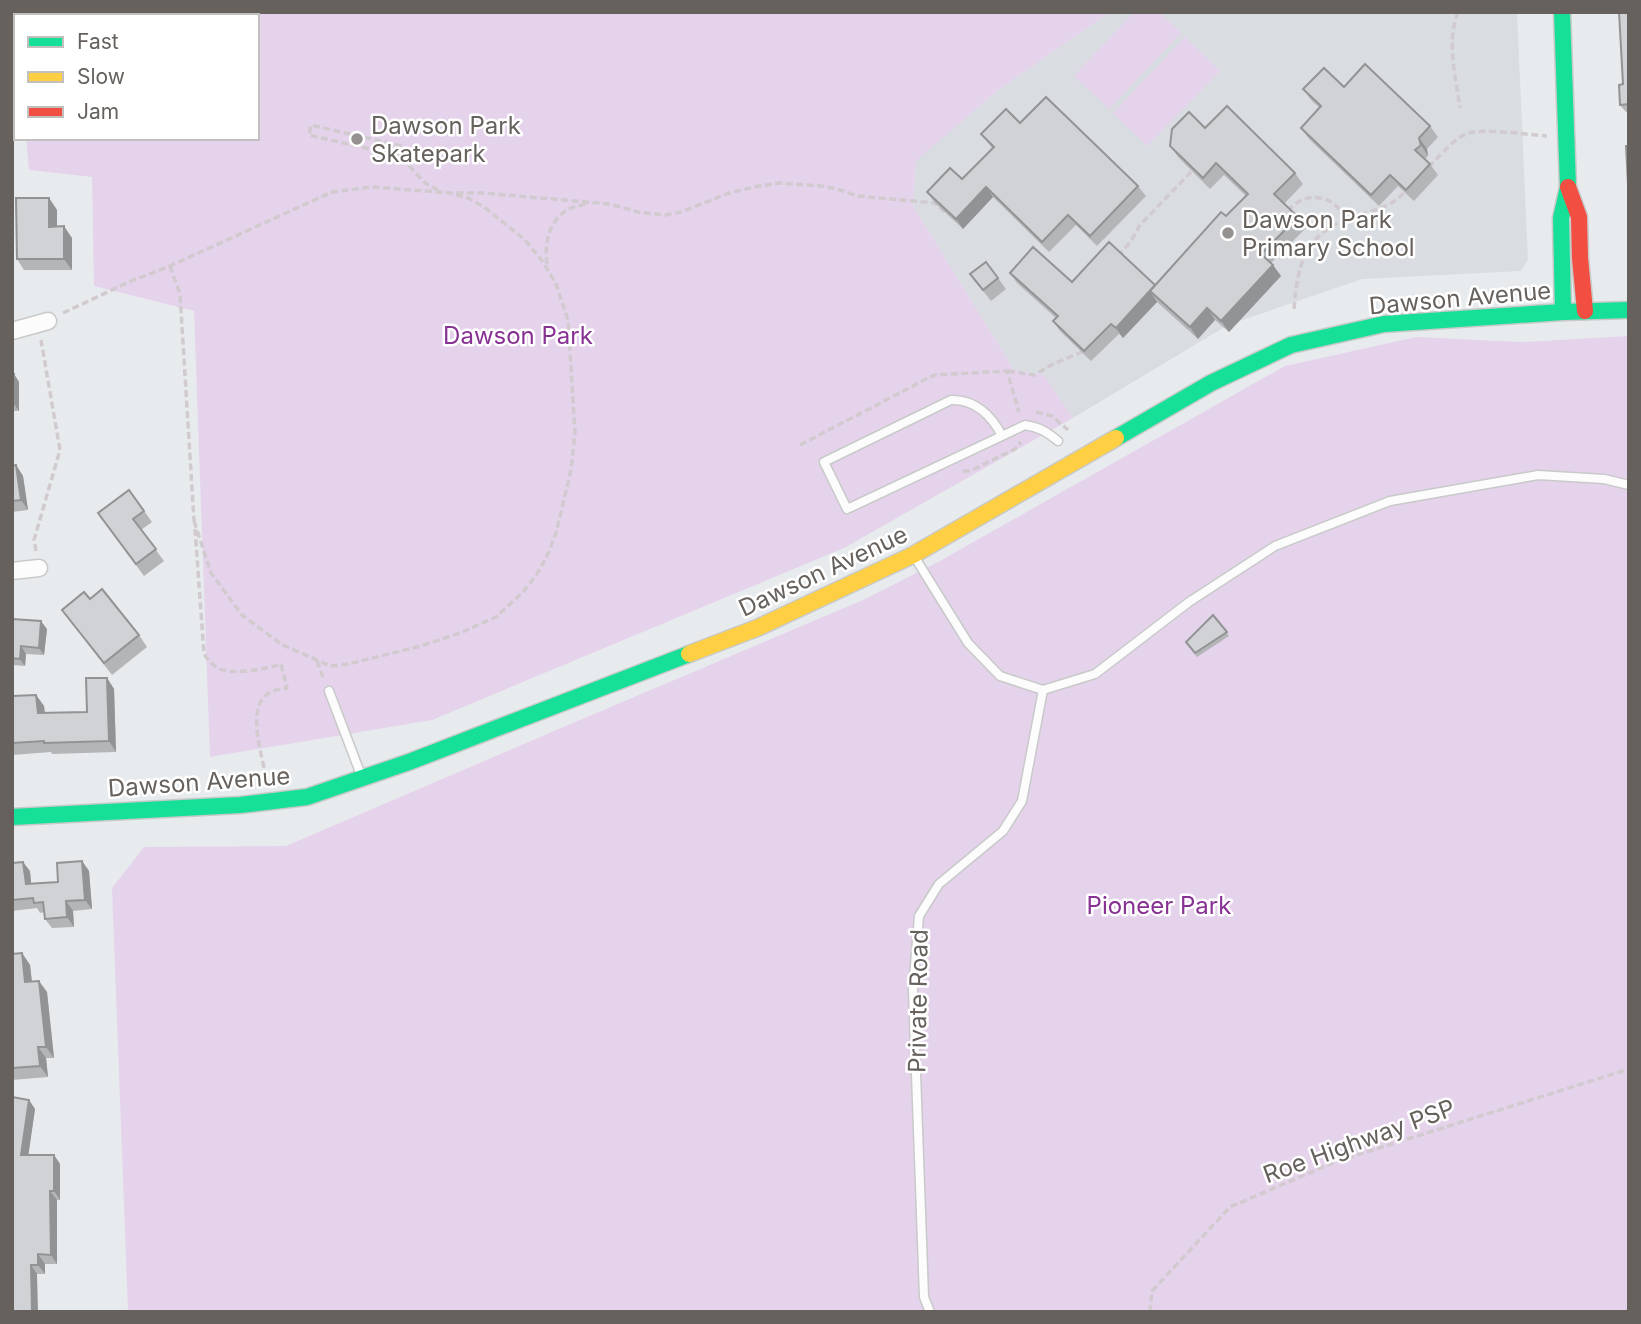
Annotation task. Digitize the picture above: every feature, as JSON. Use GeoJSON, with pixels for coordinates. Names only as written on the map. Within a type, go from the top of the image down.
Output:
{"type":"FeatureCollection","features":[{"type":"Feature","properties":{"kind":"main road"},"geometry":{"type":"LineString","coordinates":[[1562,12],[1568,187],[1561,218],[1563,312]]}},
{"type":"Feature","properties":{"kind":"main road"},"geometry":{"type":"LineString","coordinates":[[1568,187],[1579,217],[1585,312]]}},
{"type":"Feature","properties":{"kind":"main road","name":"Dawson Avenue"},"geometry":{"type":"LineString","coordinates":[[12,817],[240,805],[307,797],[408,762],[757,628],[913,555],[1211,383],[1292,345],[1384,324],[1629,310]]}},
{"type":"Feature","properties":{"kind":"street"},"geometry":{"type":"LineString","coordinates":[[12,331],[42,323]]}},
{"type":"Feature","properties":{"kind":"street"},"geometry":{"type":"LineString","coordinates":[[12,571],[39,568]]}},
{"type":"Feature","properties":{"kind":"lane"},"geometry":{"type":"LineString","coordinates":[[1002,436],[996,424],[977,406],[966,401],[951,400],[824,462],[847,509],[1002,436],[1025,425],[1037,426],[1058,441]]}},
{"type":"Feature","properties":{"kind":"lane"},"geometry":{"type":"LineString","coordinates":[[913,555],[968,643],[1000,676],[1043,690],[1095,674],[1189,602],[1275,546],[1391,501],[1538,475],[1604,479],[1629,485]]}},
{"type":"Feature","properties":{"kind":"lane","name":"Private Road"},"geometry":{"type":"LineString","coordinates":[[930,1312],[924,1297],[913,990],[919,916],[939,884],[1003,831],[1022,801],[1043,690]]}},
{"type":"Feature","properties":{"kind":"lane"},"geometry":{"type":"LineString","coordinates":[[329,691],[362,778]]}},
{"type":"Feature","properties":{"kind":"path"},"geometry":{"type":"LineString","coordinates":[[1458,12],[1452,32],[1460,108]]}},
{"type":"Feature","properties":{"kind":"path"},"geometry":{"type":"LineString","coordinates":[[400,156],[402,146],[311,125],[309,135],[400,156],[425,183],[440,191]]}},
{"type":"Feature","properties":{"kind":"path"},"geometry":{"type":"LineString","coordinates":[[1429,168],[1454,142],[1475,131],[1549,136]]}},
{"type":"Feature","properties":{"kind":"path"},"geometry":{"type":"LineString","coordinates":[[1112,262],[1131,241],[1140,225],[1192,171]]}},
{"type":"Feature","properties":{"kind":"path"},"geometry":{"type":"LineString","coordinates":[[451,193],[483,193],[610,204],[665,215],[681,212],[729,193],[780,183],[821,186],[858,196],[935,202],[948,215]]}},
{"type":"Feature","properties":{"kind":"path"},"geometry":{"type":"LineString","coordinates":[[39,568],[34,540],[60,450],[44,355],[42,323],[332,192],[372,187],[440,191],[468,198],[484,207],[525,240],[547,268],[556,284],[568,320],[575,432],[571,470],[549,552],[523,592],[496,617],[421,646],[330,666],[281,644],[242,615],[211,573],[194,521]]}},
{"type":"Feature","properties":{"kind":"path"},"geometry":{"type":"LineString","coordinates":[[1294,309],[1297,274],[1312,243],[1320,234],[1343,220],[1390,205],[1410,187]]}},
{"type":"Feature","properties":{"kind":"path"},"geometry":{"type":"LineString","coordinates":[[1287,210],[1304,199],[1319,198],[1335,204],[1342,213],[1343,220]]}},
{"type":"Feature","properties":{"kind":"path"},"geometry":{"type":"LineString","coordinates":[[547,268],[546,244],[550,229],[569,209],[590,202]]}},
{"type":"Feature","properties":{"kind":"path"},"geometry":{"type":"LineString","coordinates":[[170,266],[180,294],[204,654],[219,669],[231,672],[281,664],[287,688],[265,696],[260,703],[255,725],[265,765],[267,787]]}},
{"type":"Feature","properties":{"kind":"path"},"geometry":{"type":"LineString","coordinates":[[1007,371],[1034,375],[1082,352],[1075,345]]}},
{"type":"Feature","properties":{"kind":"path"},"geometry":{"type":"LineString","coordinates":[[316,661],[329,691]]}},
{"type":"Feature","properties":{"kind":"path","name":"Roe Highway PSP"},"geometry":{"type":"LineString","coordinates":[[1150,1312],[1152,1291],[1230,1207],[1335,1163],[1629,1069]]}},
{"type":"Feature","properties":{"kind":"shaded area","name":"Dawson Park Primary School"},"geometry":{"type":"Polygon","coordinates":[[[1110,12],[1517,12],[1528,260],[1521,271],[1362,279],[1228,325],[1073,418],[1044,375],[1014,370],[913,206],[916,160],[997,91],[1110,12]]]}},
{"type":"Feature","properties":{"kind":"green space","name":"Dawson Park"},"geometry":{"type":"Polygon","coordinates":[[[1110,12],[997,91],[916,161],[913,206],[1014,370],[1044,375],[1073,418],[844,548],[432,720],[210,757],[194,311],[94,286],[92,177],[29,170],[26,140],[259,140],[259,14],[72,14],[1110,12]]]}},
{"type":"Feature","properties":{"kind":"green space"},"geometry":{"type":"Polygon","coordinates":[[[1134,12],[1159,12],[1181,33],[1109,109],[1074,76],[1134,12]]]}},
{"type":"Feature","properties":{"kind":"green space"},"geometry":{"type":"Polygon","coordinates":[[[1185,37],[1220,71],[1147,146],[1113,113],[1185,37]]]}},
{"type":"Feature","properties":{"kind":"green space","name":"Pioneer Park"},"geometry":{"type":"Polygon","coordinates":[[[1629,336],[1629,1312],[128,1312],[112,888],[144,847],[286,846],[863,600],[938,562],[1285,366],[1416,337],[1522,342],[1629,336]]]}},
{"type":"Feature","properties":{"kind":"building"},"geometry":{"type":"Polygon","coordinates":[[[1619,12],[1629,12],[1629,104],[1620,105],[1619,85],[1623,84],[1619,12]]]}},
{"type":"Feature","properties":{"kind":"building"},"geometry":{"type":"Polygon","coordinates":[[[1365,64],[1430,126],[1419,138],[1421,145],[1415,150],[1430,164],[1406,190],[1390,175],[1371,195],[1301,128],[1321,106],[1303,89],[1324,68],[1344,87],[1365,64]]]}},
{"type":"Feature","properties":{"kind":"building"},"geometry":{"type":"Polygon","coordinates":[[[1046,97],[1138,186],[1090,236],[1068,215],[1042,242],[986,187],[956,219],[927,192],[950,168],[962,179],[994,147],[981,134],[1006,109],[1020,123],[1046,97]]]}},
{"type":"Feature","properties":{"kind":"building"},"geometry":{"type":"Polygon","coordinates":[[[1227,106],[1295,173],[1274,194],[1298,217],[1261,254],[1273,265],[1221,321],[1207,308],[1190,327],[1150,291],[1221,212],[1226,216],[1248,194],[1216,163],[1203,178],[1170,146],[1172,129],[1189,112],[1205,128],[1227,106]]]}},
{"type":"Feature","properties":{"kind":"building"},"geometry":{"type":"Polygon","coordinates":[[[1626,146],[1629,146],[1629,184],[1628,184],[1626,146]]]}},
{"type":"Feature","properties":{"kind":"building"},"geometry":{"type":"Polygon","coordinates":[[[16,198],[49,198],[49,227],[64,226],[64,259],[17,259],[16,198]]]}},
{"type":"Feature","properties":{"kind":"building"},"geometry":{"type":"Polygon","coordinates":[[[1109,242],[1155,285],[1116,328],[1111,324],[1084,351],[1053,321],[1058,316],[1010,273],[1033,247],[1072,282],[1109,242]]]}},
{"type":"Feature","properties":{"kind":"building"},"geometry":{"type":"Polygon","coordinates":[[[986,262],[998,278],[983,290],[970,274],[986,262]]]}},
{"type":"Feature","properties":{"kind":"building"},"geometry":{"type":"Polygon","coordinates":[[[14,374],[14,404],[12,404],[14,374]]]}},
{"type":"Feature","properties":{"kind":"building"},"geometry":{"type":"Polygon","coordinates":[[[16,465],[21,500],[12,501],[12,466],[16,465]]]}},
{"type":"Feature","properties":{"kind":"building"},"geometry":{"type":"Polygon","coordinates":[[[129,490],[144,511],[133,519],[156,549],[136,564],[98,513],[129,490]]]}},
{"type":"Feature","properties":{"kind":"building"},"geometry":{"type":"Polygon","coordinates":[[[102,589],[139,635],[104,663],[62,610],[84,592],[90,599],[102,589]]]}},
{"type":"Feature","properties":{"kind":"building"},"geometry":{"type":"Polygon","coordinates":[[[1213,615],[1227,632],[1195,653],[1186,642],[1213,615]]]}},
{"type":"Feature","properties":{"kind":"building"},"geometry":{"type":"Polygon","coordinates":[[[12,619],[41,621],[39,648],[21,646],[20,659],[12,658],[12,619]]]}},
{"type":"Feature","properties":{"kind":"building"},"geometry":{"type":"Polygon","coordinates":[[[86,678],[107,678],[109,741],[12,743],[12,696],[36,695],[38,713],[87,712],[86,678]]]}},
{"type":"Feature","properties":{"kind":"building"},"geometry":{"type":"Polygon","coordinates":[[[82,861],[85,900],[66,901],[67,917],[45,919],[43,902],[34,903],[33,898],[12,900],[12,863],[23,862],[26,884],[58,882],[57,863],[82,861]]]}},
{"type":"Feature","properties":{"kind":"building"},"geometry":{"type":"Polygon","coordinates":[[[22,953],[25,982],[39,981],[46,1047],[38,1047],[40,1066],[12,1068],[12,954],[22,953]]]}},
{"type":"Feature","properties":{"kind":"building"},"geometry":{"type":"Polygon","coordinates":[[[12,1097],[29,1100],[21,1155],[54,1155],[54,1191],[50,1191],[51,1255],[38,1254],[38,1265],[31,1265],[32,1312],[12,1312],[12,1097]]]}},
{"type":"Feature","properties":{"kind":"traffic: fast"},"geometry":{"type":"LineString","coordinates":[[1562,12],[1568,187],[1561,218],[1563,312]]}},
{"type":"Feature","properties":{"kind":"traffic: fast"},"geometry":{"type":"LineString","coordinates":[[1116,438],[1211,383],[1291,345],[1384,324],[1629,310]]}},
{"type":"Feature","properties":{"kind":"traffic: fast"},"geometry":{"type":"LineString","coordinates":[[12,817],[240,805],[307,797],[409,762],[689,654]]}},
{"type":"Feature","properties":{"kind":"traffic: slow"},"geometry":{"type":"LineString","coordinates":[[689,654],[757,628],[913,555],[1116,438]]}},
{"type":"Feature","properties":{"kind":"traffic: jam"},"geometry":{"type":"LineString","coordinates":[[1568,187],[1579,217],[1585,311]]}},
{"type":"Feature","properties":{"kind":"place","name":"Dawson Park Skatepark"},"geometry":{"type":"Point","coordinates":[357,139]}},
{"type":"Feature","properties":{"kind":"place","name":"Dawson Park Primary School"},"geometry":{"type":"Point","coordinates":[1228,233]}}]}
